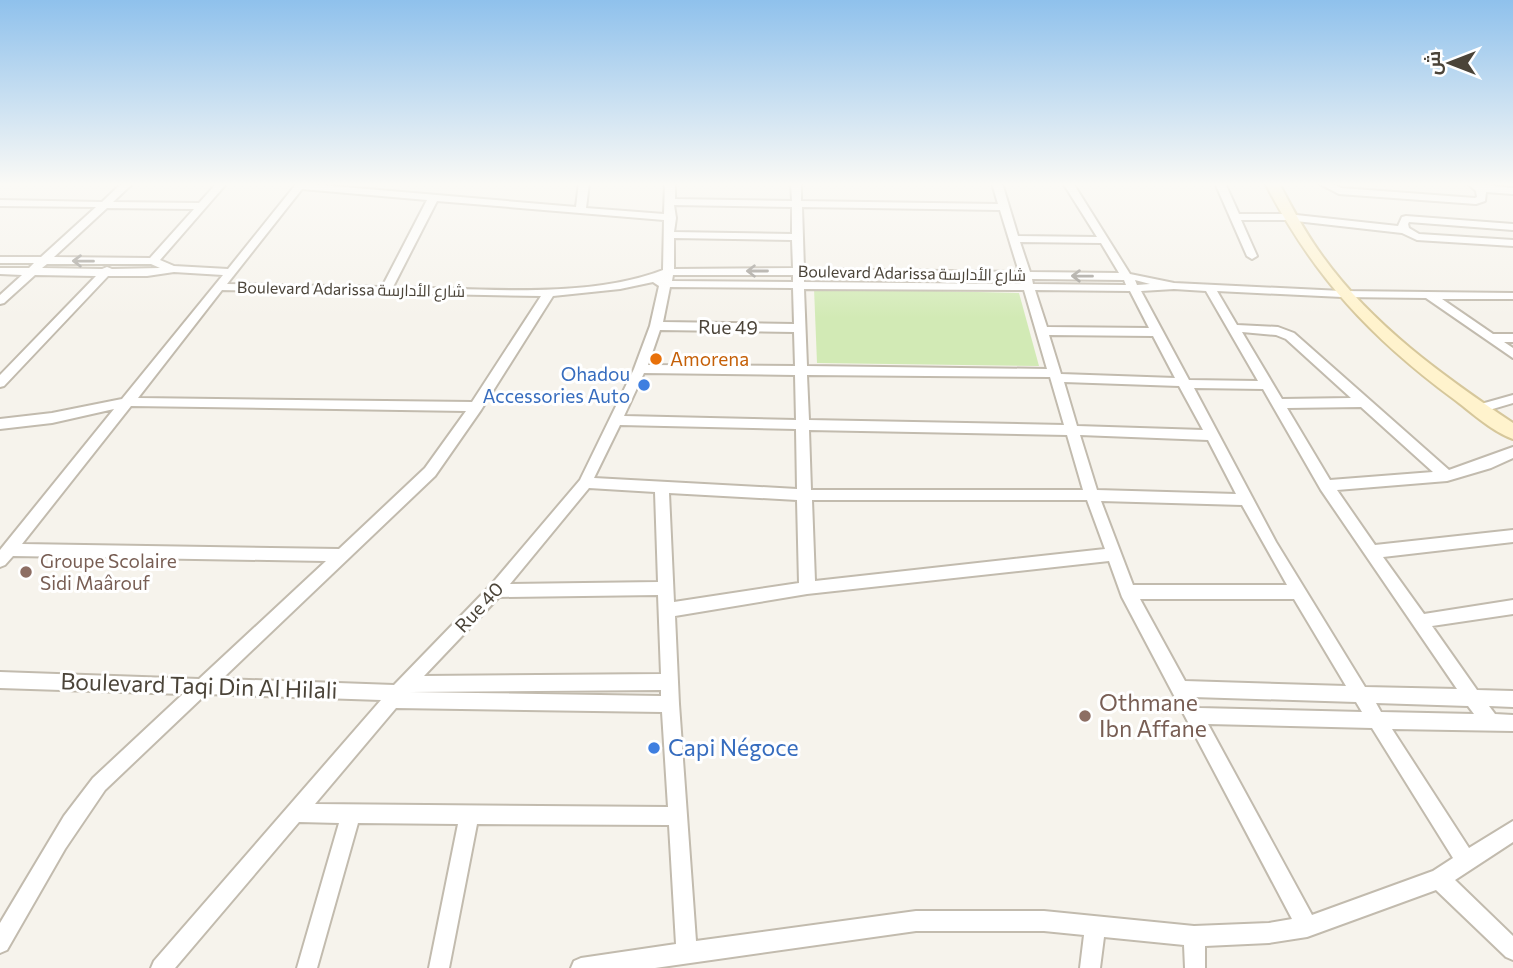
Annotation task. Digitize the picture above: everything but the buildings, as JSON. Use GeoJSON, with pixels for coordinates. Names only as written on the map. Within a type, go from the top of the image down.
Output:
{"type":"FeatureCollection","features":[{"type":"Feature","properties":{"kind":"street"},"geometry":{"type":"LineString","coordinates":[[0,301],[78,228]]}},
{"type":"Feature","properties":{"kind":"street"},"geometry":{"type":"LineString","coordinates":[[153,261],[182,228]]}},
{"type":"Feature","properties":{"kind":"street"},"geometry":{"type":"LineString","coordinates":[[4,555],[265,228]]}},
{"type":"Feature","properties":{"kind":"street"},"geometry":{"type":"LineString","coordinates":[[386,290],[418,228]]}},
{"type":"Feature","properties":{"kind":"street","name":"Rue 40"},"geometry":{"type":"LineString","coordinates":[[161,968],[399,692],[495,592],[585,482],[640,369],[656,326],[668,278],[670,228]]}},
{"type":"Feature","properties":{"kind":"street"},"geometry":{"type":"LineString","coordinates":[[798,228],[807,588]]}},
{"type":"Feature","properties":{"kind":"street"},"geometry":{"type":"LineString","coordinates":[[1012,228],[1092,495],[1128,592],[1307,927]]}},
{"type":"Feature","properties":{"kind":"street"},"geometry":{"type":"LineString","coordinates":[[1097,228],[1157,331],[1245,500],[1298,593],[1466,861]]}},
{"type":"Feature","properties":{"kind":"street"},"geometry":{"type":"LineString","coordinates":[[1240,228],[1252,256]]}},
{"type":"Feature","properties":{"kind":"street"},"geometry":{"type":"LineString","coordinates":[[1301,228],[1342,294],[1365,317],[1479,409],[1513,432]]}},
{"type":"Feature","properties":{"kind":"street"},"geometry":{"type":"LineString","coordinates":[[1384,228],[1404,230],[1424,238],[1513,243]]}},
{"type":"Feature","properties":{"kind":"street"},"geometry":{"type":"LineString","coordinates":[[669,235],[798,237]]}},
{"type":"Feature","properties":{"kind":"street"},"geometry":{"type":"LineString","coordinates":[[1015,239],[1104,240]]}},
{"type":"Feature","properties":{"kind":"street"},"geometry":{"type":"LineString","coordinates":[[0,260],[153,261],[174,270]]}},
{"type":"Feature","properties":{"kind":"street"},"geometry":{"type":"LineString","coordinates":[[0,383],[115,261]]}},
{"type":"Feature","properties":{"kind":"street"},"geometry":{"type":"LineString","coordinates":[[0,271],[229,272]]}},
{"type":"Feature","properties":{"kind":"street","name":"Boulevard Adarissa شارع الأدارسة"},"geometry":{"type":"LineString","coordinates":[[218,287],[549,293],[593,290],[650,279],[799,278],[1130,283],[1342,294],[1513,296]]}},
{"type":"Feature","properties":{"kind":"street"},"geometry":{"type":"LineString","coordinates":[[1209,287],[1326,486],[1491,723]]}},
{"type":"Feature","properties":{"kind":"street"},"geometry":{"type":"LineString","coordinates":[[0,943],[72,818],[99,784],[430,472],[476,407],[549,293]]}},
{"type":"Feature","properties":{"kind":"street"},"geometry":{"type":"LineString","coordinates":[[1429,295],[1513,354]]}},
{"type":"Feature","properties":{"kind":"street","name":"Rue 49"},"geometry":{"type":"LineString","coordinates":[[656,326],[800,328]]}},
{"type":"Feature","properties":{"kind":"street"},"geometry":{"type":"LineString","coordinates":[[1233,328],[1278,331],[1290,336],[1447,476]]}},
{"type":"Feature","properties":{"kind":"street"},"geometry":{"type":"LineString","coordinates":[[1043,331],[1157,331]]}},
{"type":"Feature","properties":{"kind":"street"},"geometry":{"type":"LineString","coordinates":[[1490,338],[1513,338]]}},
{"type":"Feature","properties":{"kind":"street"},"geometry":{"type":"LineString","coordinates":[[640,369],[1056,375],[1265,385]]}},
{"type":"Feature","properties":{"kind":"street"},"geometry":{"type":"LineString","coordinates":[[1479,409],[1513,399]]}},
{"type":"Feature","properties":{"kind":"street"},"geometry":{"type":"LineString","coordinates":[[0,424],[52,418],[128,402],[476,407]]}},
{"type":"Feature","properties":{"kind":"street"},"geometry":{"type":"LineString","coordinates":[[1276,404],[1365,402]]}},
{"type":"Feature","properties":{"kind":"street"},"geometry":{"type":"LineString","coordinates":[[616,420],[802,427],[1071,429],[1211,435]]}},
{"type":"Feature","properties":{"kind":"street"},"geometry":{"type":"LineString","coordinates":[[1326,486],[1447,476],[1513,452]]}},
{"type":"Feature","properties":{"kind":"street"},"geometry":{"type":"LineString","coordinates":[[585,482],[804,495],[1092,495],[1245,500]]}},
{"type":"Feature","properties":{"kind":"street"},"geometry":{"type":"LineString","coordinates":[[662,487],[670,704],[687,954]]}},
{"type":"Feature","properties":{"kind":"street"},"geometry":{"type":"LineString","coordinates":[[1371,552],[1513,536]]}},
{"type":"Feature","properties":{"kind":"street"},"geometry":{"type":"LineString","coordinates":[[667,610],[807,588],[1113,554]]}},
{"type":"Feature","properties":{"kind":"street"},"geometry":{"type":"LineString","coordinates":[[4,555],[342,555]]}},
{"type":"Feature","properties":{"kind":"street"},"geometry":{"type":"LineString","coordinates":[[495,592],[667,588]]}},
{"type":"Feature","properties":{"kind":"street"},"geometry":{"type":"LineString","coordinates":[[1128,592],[1298,593]]}},
{"type":"Feature","properties":{"kind":"street"},"geometry":{"type":"LineString","coordinates":[[1421,621],[1513,607]]}},
{"type":"Feature","properties":{"kind":"street","name":"Boulevard Taqi Din Al Hilali"},"geometry":{"type":"LineString","coordinates":[[0,680],[399,692],[670,704]]}},
{"type":"Feature","properties":{"kind":"street","name":"Boulevard Taqi Din Al Hilali"},"geometry":{"type":"LineString","coordinates":[[399,692],[669,682]]}},
{"type":"Feature","properties":{"kind":"street"},"geometry":{"type":"LineString","coordinates":[[1179,689],[1513,699]]}},
{"type":"Feature","properties":{"kind":"street"},"geometry":{"type":"LineString","coordinates":[[1194,716],[1513,723]]}},
{"type":"Feature","properties":{"kind":"street"},"geometry":{"type":"LineString","coordinates":[[296,813],[677,816]]}},
{"type":"Feature","properties":{"kind":"street"},"geometry":{"type":"LineString","coordinates":[[307,968],[351,814]]}},
{"type":"Feature","properties":{"kind":"street"},"geometry":{"type":"LineString","coordinates":[[439,968],[469,815]]}},
{"type":"Feature","properties":{"kind":"street"},"geometry":{"type":"LineString","coordinates":[[581,968],[916,921],[1031,921],[1194,936],[1269,933],[1307,927],[1439,879],[1513,831]]}},
{"type":"Feature","properties":{"kind":"street"},"geometry":{"type":"LineString","coordinates":[[1439,879],[1513,950]]}},
{"type":"Feature","properties":{"kind":"street"},"geometry":{"type":"LineString","coordinates":[[1090,968],[1095,925]]}},
{"type":"Feature","properties":{"kind":"street"},"geometry":{"type":"LineString","coordinates":[[1194,936],[1195,968]]}},
{"type":"Feature","properties":{"kind":"green space"},"geometry":{"type":"Polygon","coordinates":[[[814,288],[1019,293],[1039,366],[817,363],[814,288]]]}},
{"type":"Feature","properties":{"kind":"place","name":"Amorena"},"geometry":{"type":"Point","coordinates":[656,359]}},
{"type":"Feature","properties":{"kind":"place","name":"Ohadou Accessories Auto"},"geometry":{"type":"Point","coordinates":[644,385]}},
{"type":"Feature","properties":{"kind":"place","name":"Groupe Scolaire Sidi Maârouf"},"geometry":{"type":"Point","coordinates":[26,572]}},
{"type":"Feature","properties":{"kind":"place","name":"Othmane Ibn Affane"},"geometry":{"type":"Point","coordinates":[1085,716]}},
{"type":"Feature","properties":{"kind":"place","name":"Capi Négoce"},"geometry":{"type":"Point","coordinates":[654,748]}}]}
